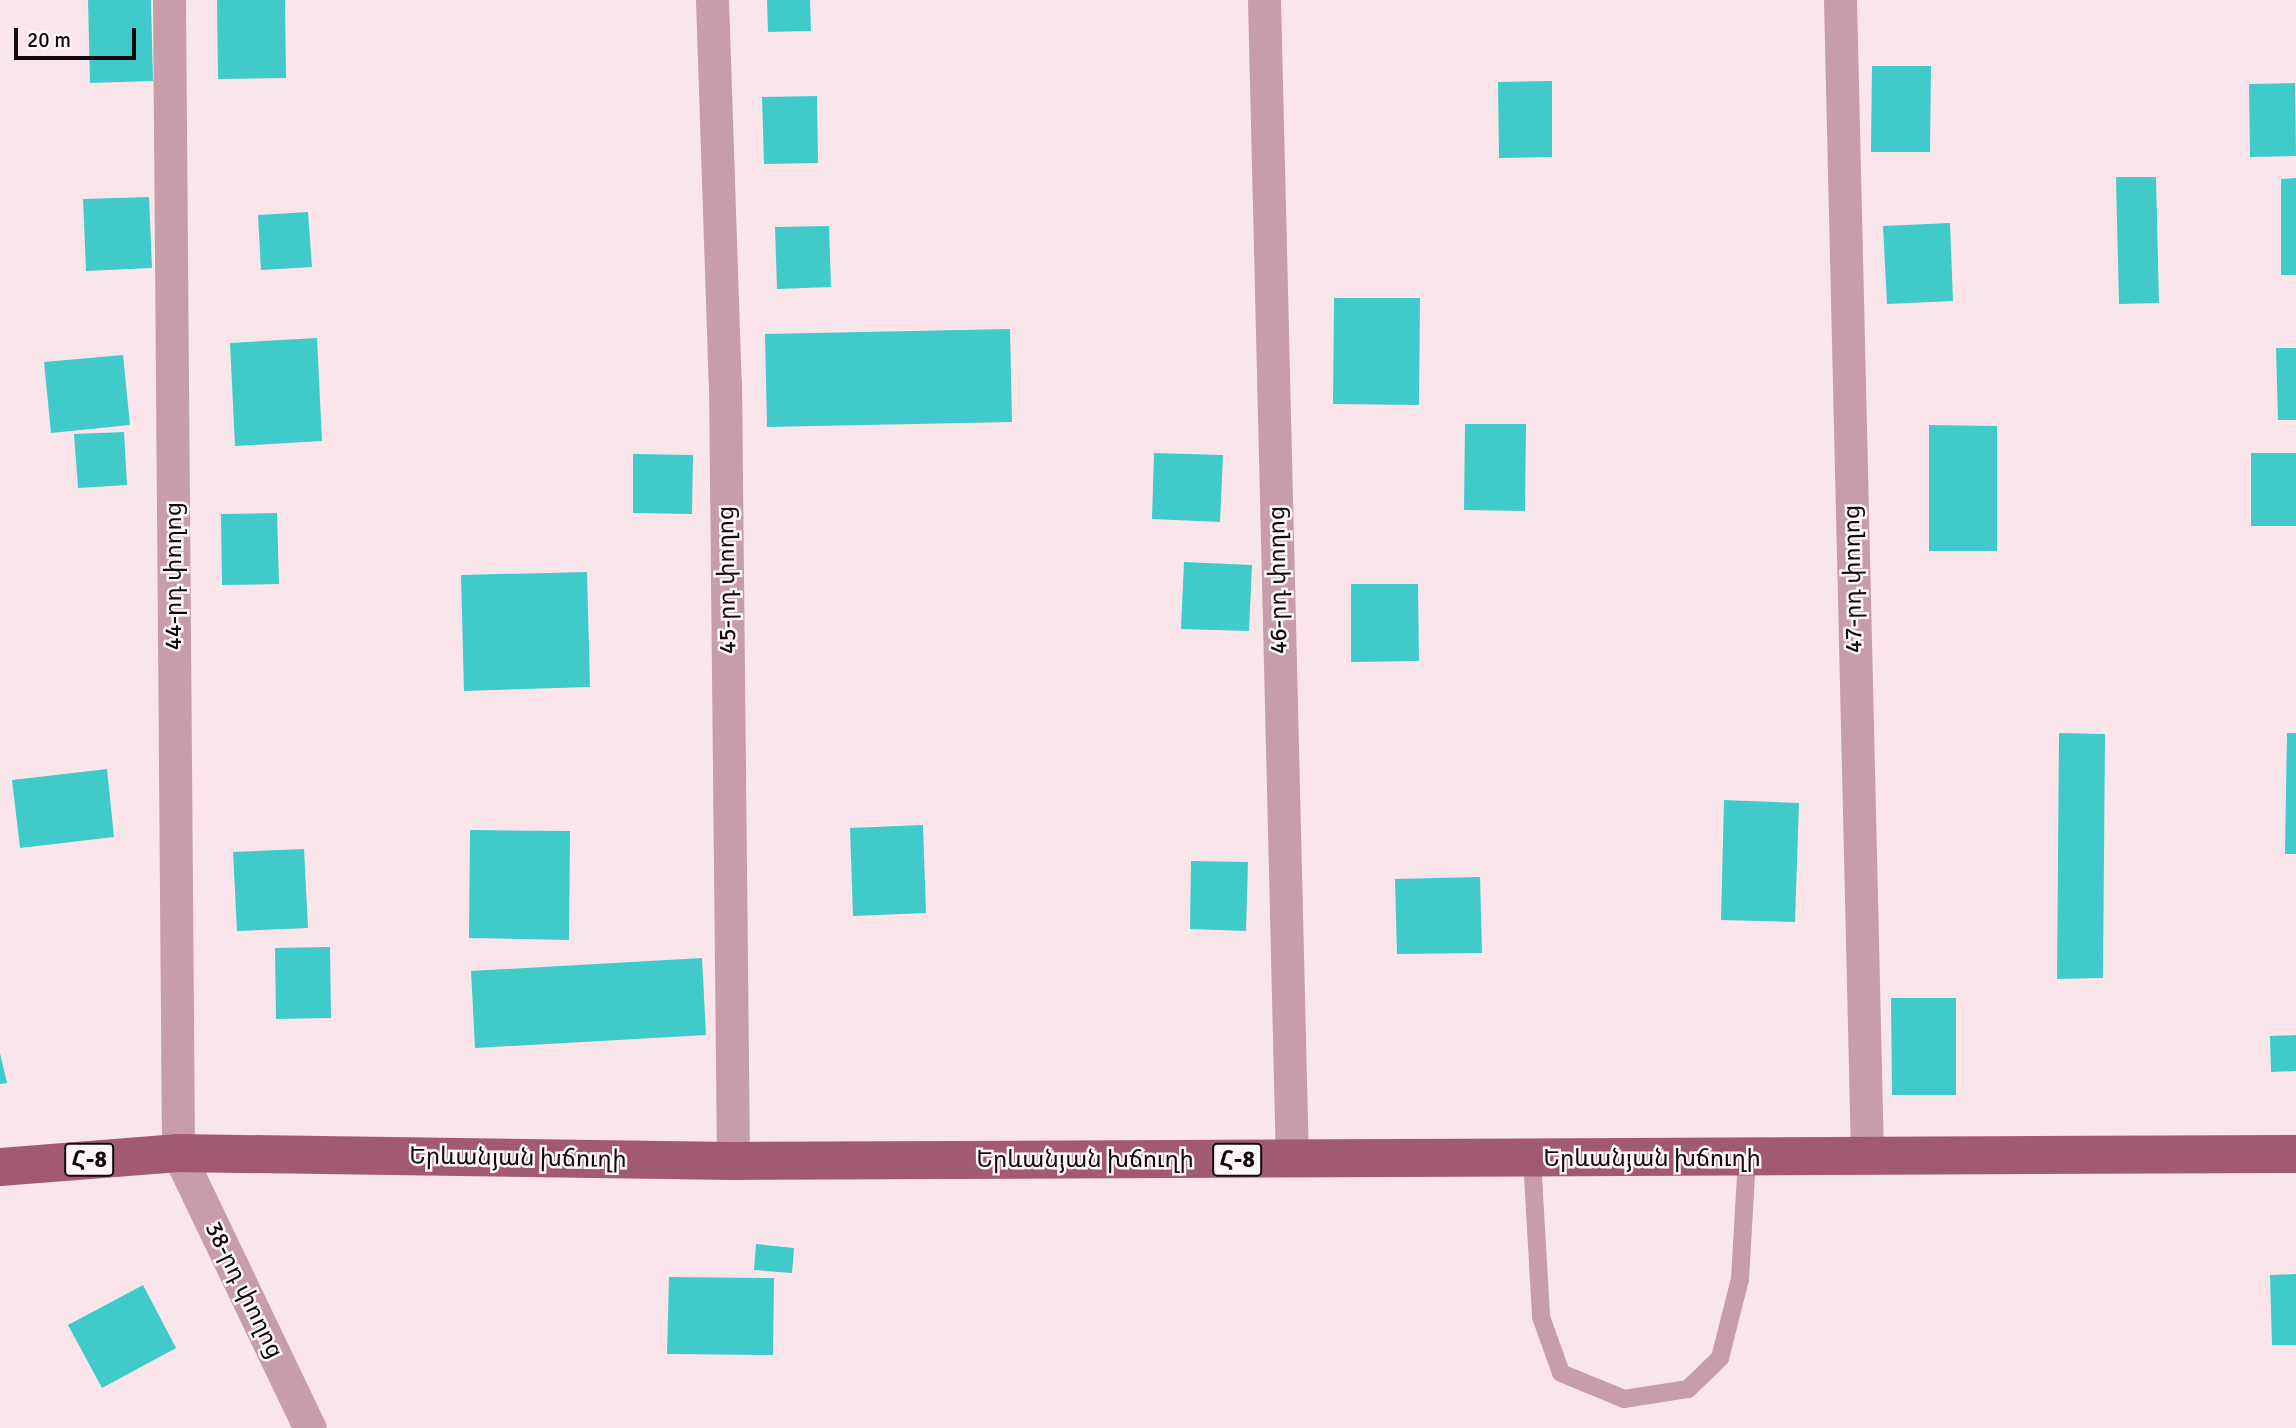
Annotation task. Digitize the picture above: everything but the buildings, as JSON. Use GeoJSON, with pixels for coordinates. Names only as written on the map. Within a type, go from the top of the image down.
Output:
{"type":"FeatureCollection","features":[{"type":"Feature","properties":{"kind":"main road","name":"Երևանյան խճուղի"},"geometry":{"type":"LineString","coordinates":[[0,1167],[178,1153],[733,1161],[2296,1154]]}},
{"type":"Feature","properties":{"kind":"street","name":"44-րդ փողոց"},"geometry":{"type":"LineString","coordinates":[[170,0],[178,1153]]}},
{"type":"Feature","properties":{"kind":"street","name":"45-րդ փողոց"},"geometry":{"type":"LineString","coordinates":[[712,0],[725,382],[733,1161]]}},
{"type":"Feature","properties":{"kind":"street","name":"46-րդ փողոց"},"geometry":{"type":"LineString","coordinates":[[1264,0],[1292,1160]]}},
{"type":"Feature","properties":{"kind":"street","name":"47-րդ փողոց"},"geometry":{"type":"LineString","coordinates":[[1840,0],[1867,1157]]}},
{"type":"Feature","properties":{"kind":"street","name":"38-րդ փողոց"},"geometry":{"type":"LineString","coordinates":[[178,1153],[310,1428]]}},
{"type":"Feature","properties":{"kind":"lane"},"geometry":{"type":"LineString","coordinates":[[1532,1159],[1541,1317],[1561,1373],[1624,1399],[1688,1389],[1720,1358],[1740,1279],[1746,1158]]}}]}
